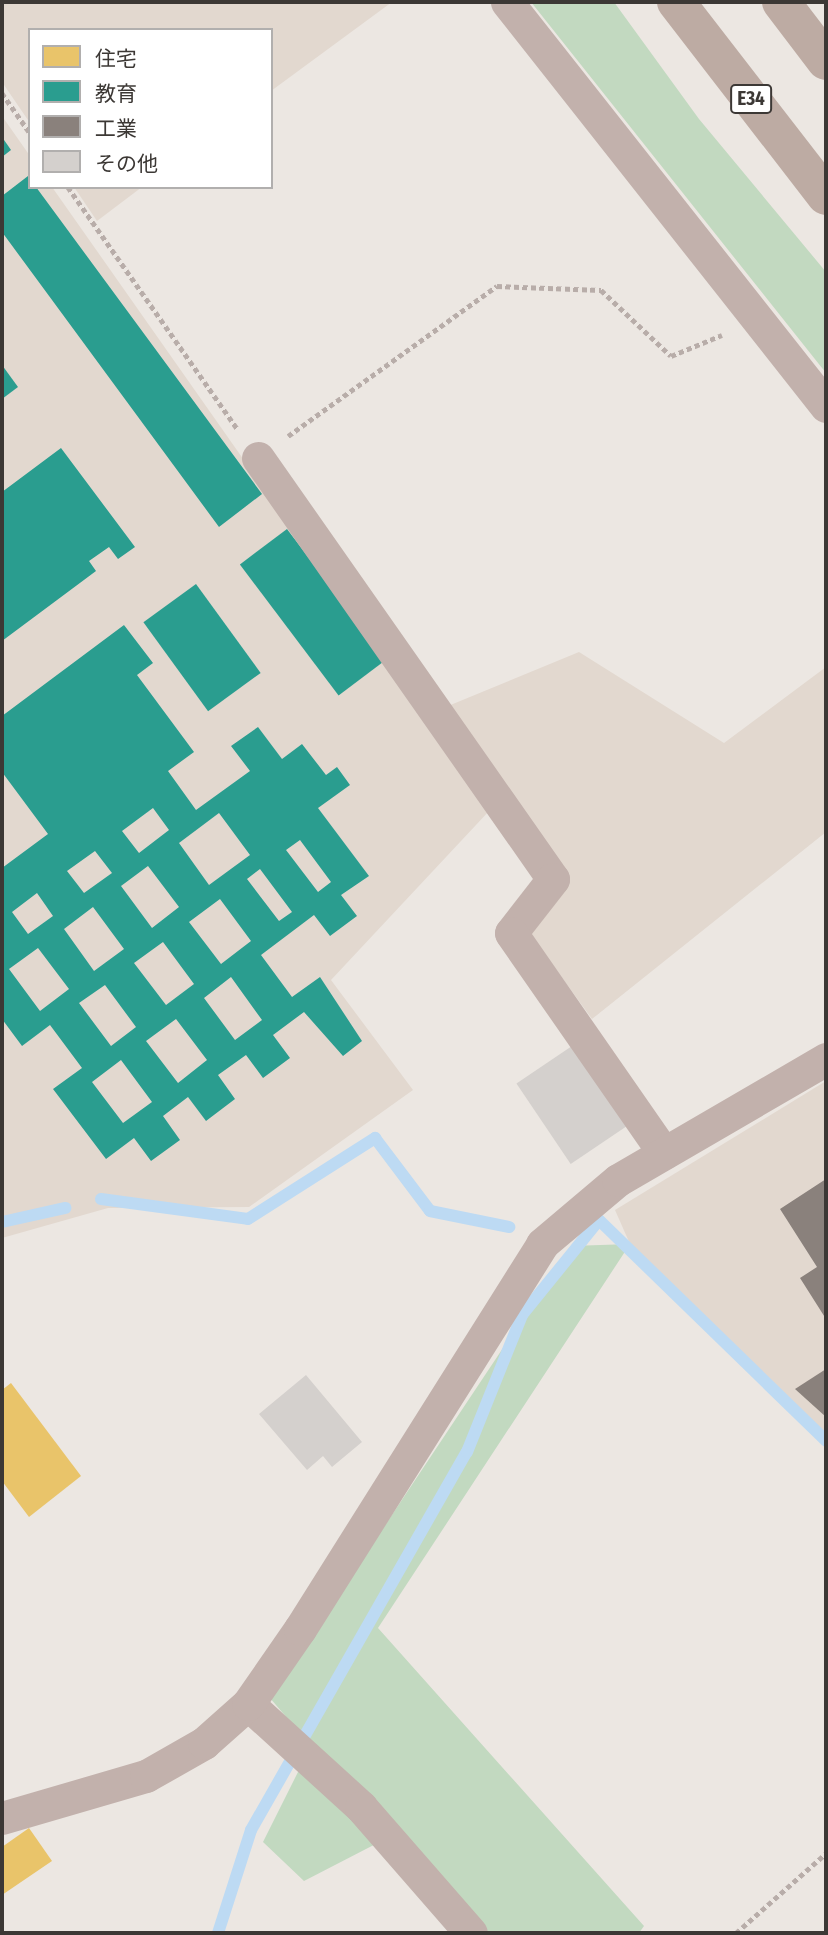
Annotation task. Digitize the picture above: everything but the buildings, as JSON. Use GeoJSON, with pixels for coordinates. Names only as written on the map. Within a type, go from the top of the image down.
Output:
{"type":"FeatureCollection","features":[{"type":"Feature","properties":{"kind":"highway","name":"E34"},"geometry":{"type":"LineString","coordinates":[[676,2],[826,196]]}},
{"type":"Feature","properties":{"kind":"highway"},"geometry":{"type":"LineString","coordinates":[[781,2],[826,61]]}},
{"type":"Feature","properties":{"kind":"street"},"geometry":{"type":"LineString","coordinates":[[507,2],[826,405]]}},
{"type":"Feature","properties":{"kind":"street"},"geometry":{"type":"LineString","coordinates":[[258,458],[553,879],[511,933],[664,1153]]}},
{"type":"Feature","properties":{"kind":"street"},"geometry":{"type":"LineString","coordinates":[[2,1818],[146,1776],[204,1743],[247,1704],[300,1629],[542,1244],[618,1180],[826,1059]]}},
{"type":"Feature","properties":{"kind":"street"},"geometry":{"type":"LineString","coordinates":[[247,1704],[297,1746],[361,1807],[471,1933]]}},
{"type":"Feature","properties":{"kind":"path"},"geometry":{"type":"LineString","coordinates":[[2,93],[28,130]]}},
{"type":"Feature","properties":{"kind":"path"},"geometry":{"type":"LineString","coordinates":[[69,189],[258,458],[497,286],[601,290],[671,356],[759,321]]}},
{"type":"Feature","properties":{"kind":"path"},"geometry":{"type":"LineString","coordinates":[[736,1933],[826,1853]]}},
{"type":"Feature","properties":{"kind":"shaded area"},"geometry":{"type":"Polygon","coordinates":[[[2,2],[392,2],[273,90],[273,28],[28,28],[28,120],[2,82],[2,2]]]}},
{"type":"Feature","properties":{"kind":"shaded area"},"geometry":{"type":"Polygon","coordinates":[[[2,116],[28,153],[28,189],[53,189],[490,810],[331,980],[413,1090],[249,1207],[108,1208],[2,1238],[2,116]]]}},
{"type":"Feature","properties":{"kind":"shaded area"},"geometry":{"type":"Polygon","coordinates":[[[75,189],[139,189],[97,221],[75,189]]]}},
{"type":"Feature","properties":{"kind":"shaded area"},"geometry":{"type":"Polygon","coordinates":[[[579,652],[724,743],[826,667],[826,832],[592,1019],[529,932],[569,877],[448,706],[579,652]]]}},
{"type":"Feature","properties":{"kind":"shaded area"},"geometry":{"type":"Polygon","coordinates":[[[826,1081],[826,1447],[630,1244],[615,1210],[826,1081]]]}},
{"type":"Feature","properties":{"kind":"green space"},"geometry":{"type":"Polygon","coordinates":[[[531,2],[614,2],[699,119],[826,272],[826,373],[531,2]]]}},
{"type":"Feature","properties":{"kind":"green space"},"geometry":{"type":"Polygon","coordinates":[[[630,1244],[378,1628],[644,1926],[639,1933],[469,1933],[397,1833],[304,1881],[263,1842],[311,1746],[270,1698],[571,1246],[630,1244]]]}},
{"type":"Feature","properties":{"kind":"waterway"},"geometry":{"type":"LineString","coordinates":[[101,1199],[248,1219],[375,1138],[430,1211],[509,1227]]}},
{"type":"Feature","properties":{"kind":"waterway"},"geometry":{"type":"LineString","coordinates":[[2,1222],[65,1208]]}},
{"type":"Feature","properties":{"kind":"waterway"},"geometry":{"type":"LineString","coordinates":[[218,1933],[251,1830],[467,1452],[522,1315],[599,1220],[826,1441]]}}]}
